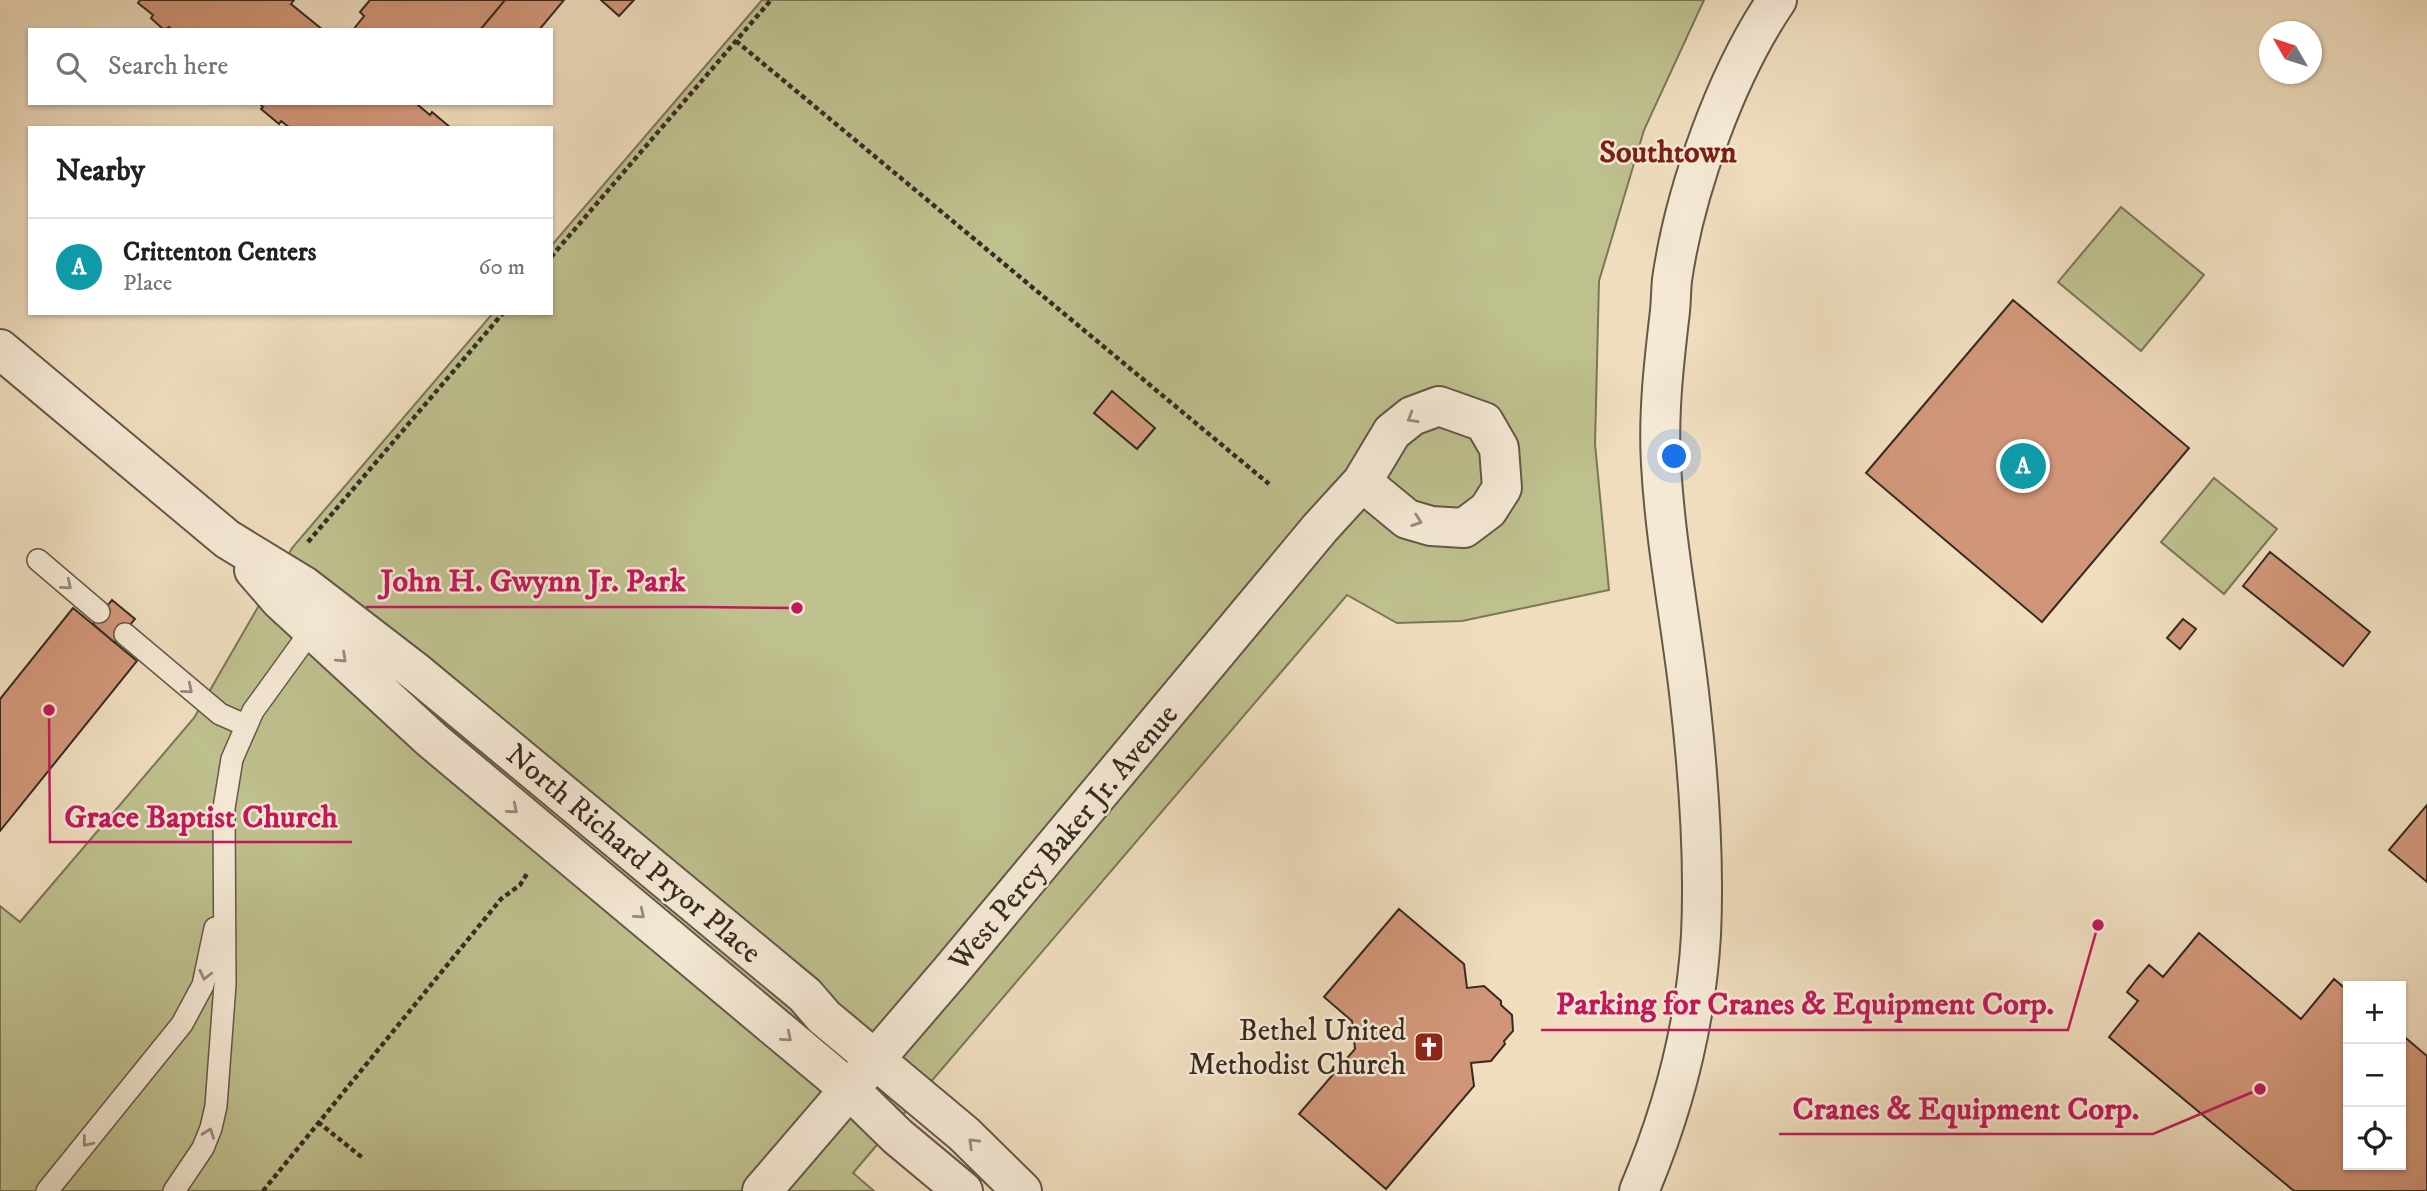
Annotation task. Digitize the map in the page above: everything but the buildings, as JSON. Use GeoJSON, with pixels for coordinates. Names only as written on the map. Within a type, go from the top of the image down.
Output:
{"type":"FeatureCollection","features":[{"type":"Feature","properties":{"kind":"street"},"geometry":{"type":"LineString","coordinates":[[1639,1191],[1674,1094],[1688,1028],[1701,938],[1702,855],[1698,785],[1661,465],[1662,381],[1672,282],[1681,236],[1713,132],[1728,92],[1761,25],[1777,0]]}},
{"type":"Feature","properties":{"kind":"street","name":"North Richard Pryor Place"},"geometry":{"type":"LineString","coordinates":[[0,349],[227,539],[280,600],[321,618],[472,717],[805,995],[824,1017],[964,1135],[1022,1191]]}},
{"type":"Feature","properties":{"kind":"street","name":"West Percy Baker Jr. Avenue"},"geometry":{"type":"LineString","coordinates":[[762,1191],[875,1060],[1320,528],[1362,482]]}},
{"type":"Feature","properties":{"kind":"street","name":"North Richard Pryor Place"},"geometry":{"type":"LineString","coordinates":[[321,618],[412,724],[849,1089],[897,1136],[963,1191]]}},
{"type":"Feature","properties":{"kind":"lane"},"geometry":{"type":"LineString","coordinates":[[38,560],[99,612]]}},
{"type":"Feature","properties":{"kind":"lane"},"geometry":{"type":"LineString","coordinates":[[174,1191],[203,1148],[216,1106],[225,984],[223,885],[226,787],[235,747],[263,696],[321,618]]}},
{"type":"Feature","properties":{"kind":"lane"},"geometry":{"type":"LineString","coordinates":[[125,634],[220,714],[245,725]]}},
{"type":"Feature","properties":{"kind":"lane"},"geometry":{"type":"LineString","coordinates":[[47,1191],[165,1047],[194,1004],[203,985],[223,885]]}},
{"type":"Feature","properties":{"kind":"path"},"geometry":{"type":"LineString","coordinates":[[553,255],[771,0]]}},
{"type":"Feature","properties":{"kind":"path"},"geometry":{"type":"LineString","coordinates":[[737,41],[1269,484]]}},
{"type":"Feature","properties":{"kind":"path"},"geometry":{"type":"LineString","coordinates":[[306,545],[501,315]]}},
{"type":"Feature","properties":{"kind":"path"},"geometry":{"type":"LineString","coordinates":[[263,1191],[501,899],[520,886],[530,868]]}},
{"type":"Feature","properties":{"kind":"path"},"geometry":{"type":"LineString","coordinates":[[318,1122],[364,1159]]}},
{"type":"Feature","properties":{"kind":"green space"},"geometry":{"type":"Polygon","coordinates":[[[762,0],[1704,0],[1644,130],[1599,281],[1595,444],[1609,590],[1462,621],[1397,623],[1347,595],[853,1173],[874,1191],[0,1191],[0,906],[20,922],[194,718],[292,548],[491,315],[553,315],[553,244],[762,0]]]}},
{"type":"Feature","properties":{"kind":"green space"},"geometry":{"type":"Polygon","coordinates":[[[2121,207],[2204,275],[2141,351],[2058,282],[2121,207]]]}},
{"type":"Feature","properties":{"kind":"green space"},"geometry":{"type":"Polygon","coordinates":[[[2214,478],[2277,529],[2224,594],[2161,542],[2214,478]]]}},
{"type":"Feature","properties":{"kind":"place","name":"Crittenton Centers"},"geometry":{"type":"Point","coordinates":[2023,466]}},
{"type":"Feature","properties":{"kind":"place","name":"John H. Gwynn Jr. Park"},"geometry":{"type":"Point","coordinates":[797,608]}},
{"type":"Feature","properties":{"kind":"place","name":"Grace Baptist Church"},"geometry":{"type":"Point","coordinates":[49,710]}},
{"type":"Feature","properties":{"kind":"place","name":"Parking for Cranes & Equipment Corp."},"geometry":{"type":"Point","coordinates":[2098,925]}},
{"type":"Feature","properties":{"kind":"place","name":"Bethel United Methodist Church"},"geometry":{"type":"Point","coordinates":[1429,1047]}},
{"type":"Feature","properties":{"kind":"place","name":"Cranes & Equipment Corp."},"geometry":{"type":"Point","coordinates":[2260,1089]}},
{"type":"Feature","properties":{"kind":"district","name":"Southtown"},"geometry":{"type":"Point","coordinates":[1668,151]}}]}
